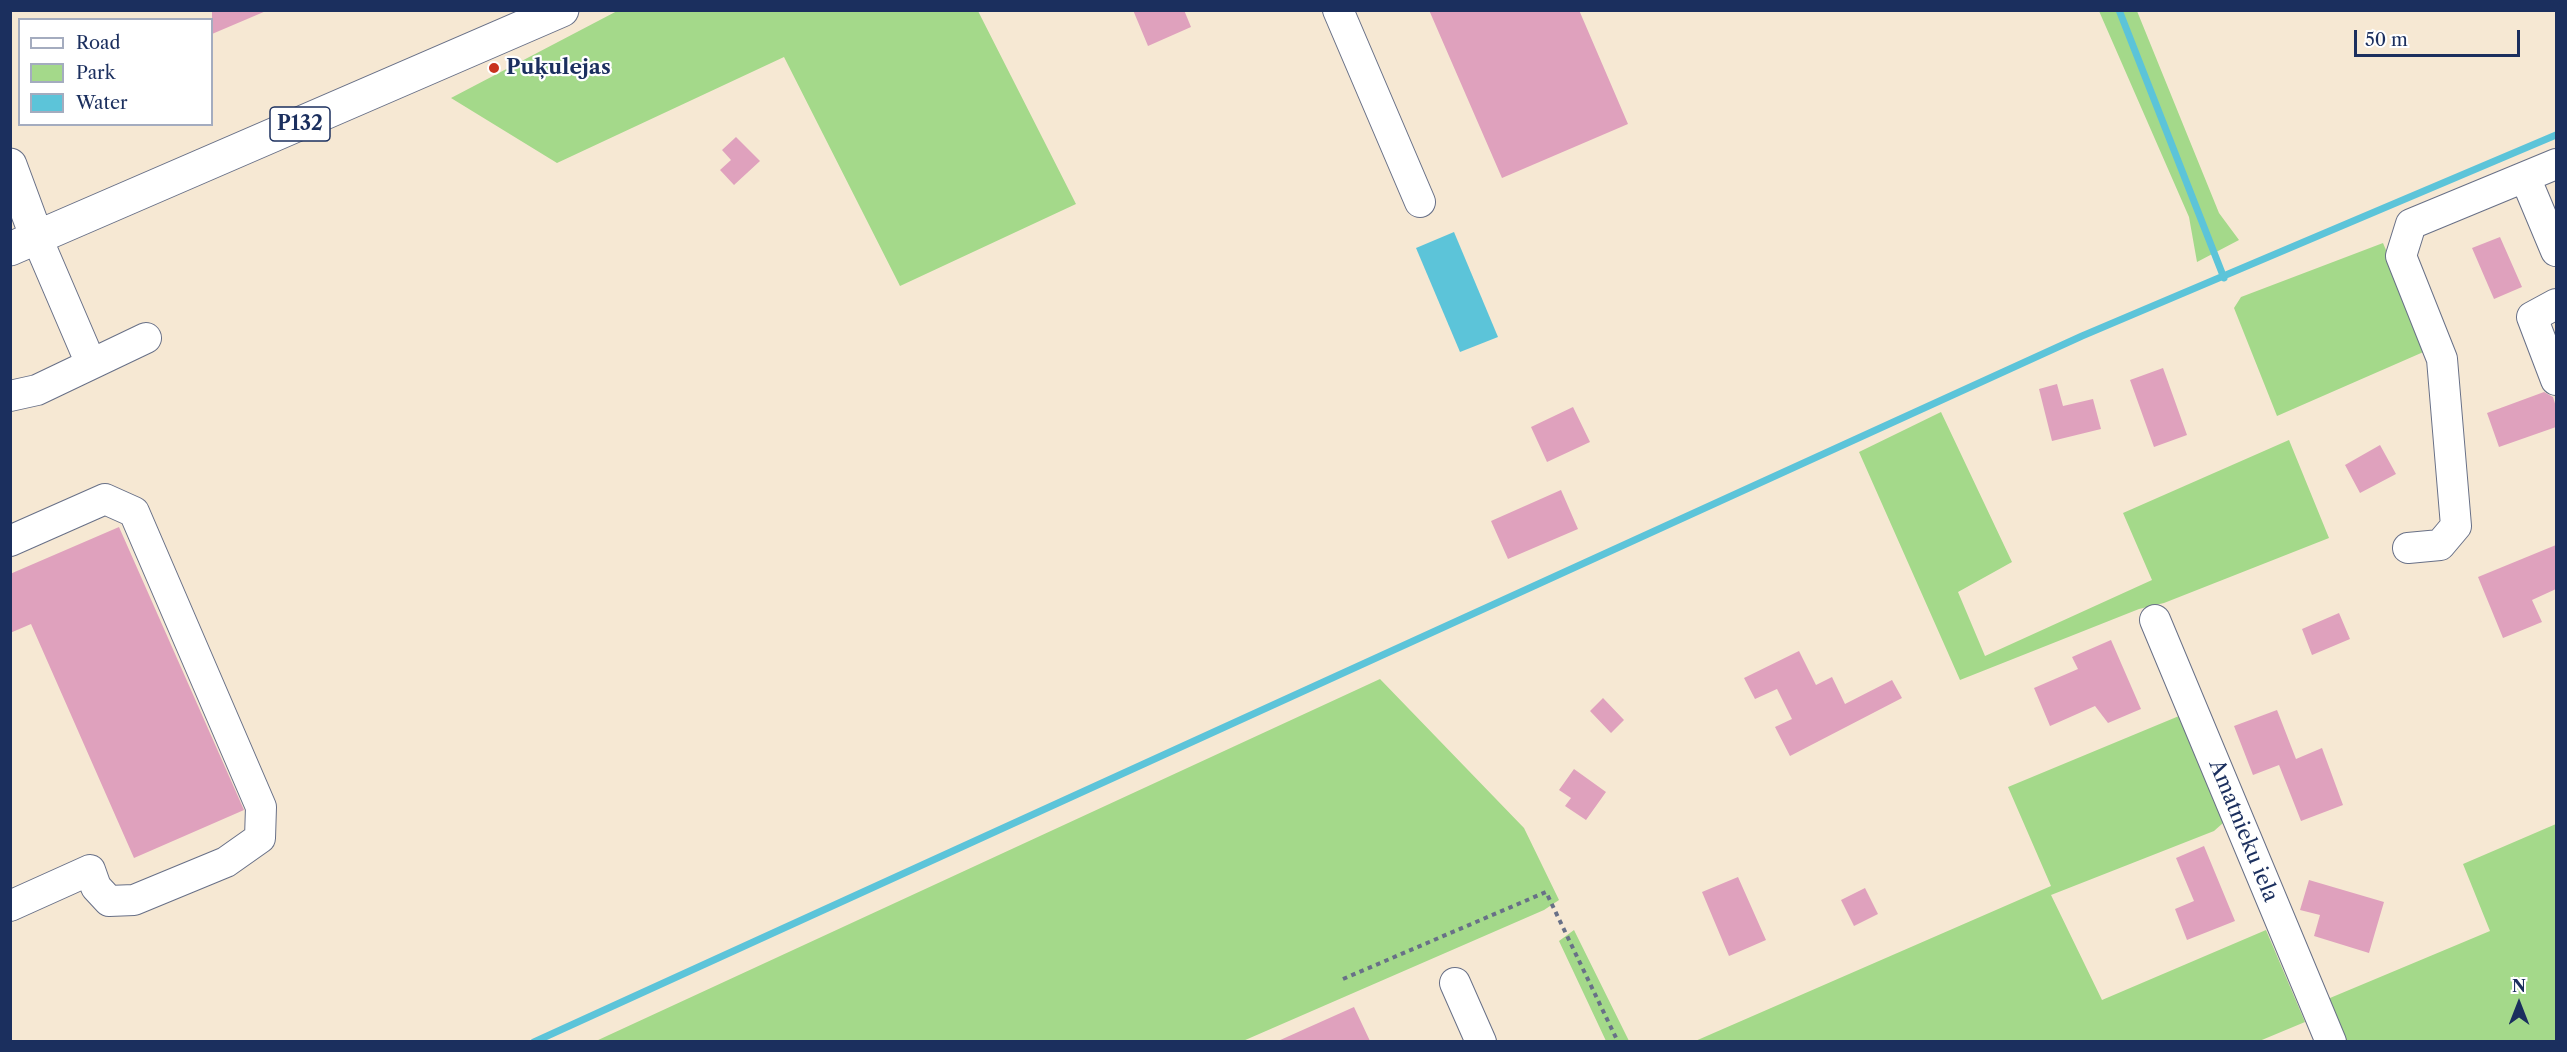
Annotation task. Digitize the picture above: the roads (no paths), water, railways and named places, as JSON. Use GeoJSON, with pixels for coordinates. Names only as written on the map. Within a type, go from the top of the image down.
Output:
{"type":"FeatureCollection","features":[{"type":"Feature","properties":{"kind":"main road","name":"P132"},"geometry":{"type":"LineString","coordinates":[[24,243],[562,10]]}},
{"type":"Feature","properties":{"kind":"main road"},"geometry":{"type":"LineString","coordinates":[[10,165],[24,243]]}},
{"type":"Feature","properties":{"kind":"street"},"geometry":{"type":"LineString","coordinates":[[1338,10],[1420,202]]}},
{"type":"Feature","properties":{"kind":"street"},"geometry":{"type":"LineString","coordinates":[[2408,548],[2440,545],[2456,526],[2442,359],[2401,256],[2411,224],[2556,164]]}},
{"type":"Feature","properties":{"kind":"street"},"geometry":{"type":"LineString","coordinates":[[2525,177],[2556,251]]}},
{"type":"Feature","properties":{"kind":"street"},"geometry":{"type":"LineString","coordinates":[[24,243],[91,364]]}},
{"type":"Feature","properties":{"kind":"street"},"geometry":{"type":"LineString","coordinates":[[2556,304],[2532,317],[2556,380]]}},
{"type":"Feature","properties":{"kind":"street"},"geometry":{"type":"LineString","coordinates":[[10,396],[37,390],[146,338]]}},
{"type":"Feature","properties":{"kind":"street"},"geometry":{"type":"LineString","coordinates":[[10,541],[105,499],[134,512],[261,807],[260,838],[226,862],[134,900],[108,901],[96,887],[90,870],[10,906]]}},
{"type":"Feature","properties":{"kind":"street","name":"Amatnieku iela"},"geometry":{"type":"LineString","coordinates":[[2155,620],[2331,1041]]}},
{"type":"Feature","properties":{"kind":"street"},"geometry":{"type":"LineString","coordinates":[[1455,983],[1481,1041]]}},
{"type":"Feature","properties":{"kind":"water"},"geometry":{"type":"Polygon","coordinates":[[[1454,232],[1498,337],[1460,352],[1416,248],[1454,232]]]}},
{"type":"Feature","properties":{"kind":"waterway"},"geometry":{"type":"LineString","coordinates":[[2119,10],[2224,278]]}},
{"type":"Feature","properties":{"kind":"waterway"},"geometry":{"type":"LineString","coordinates":[[534,1042],[2082,336],[2556,135]]}},
{"type":"Feature","properties":{"kind":"place","name":"Puķulejas"},"geometry":{"type":"Point","coordinates":[494,68]}}]}
